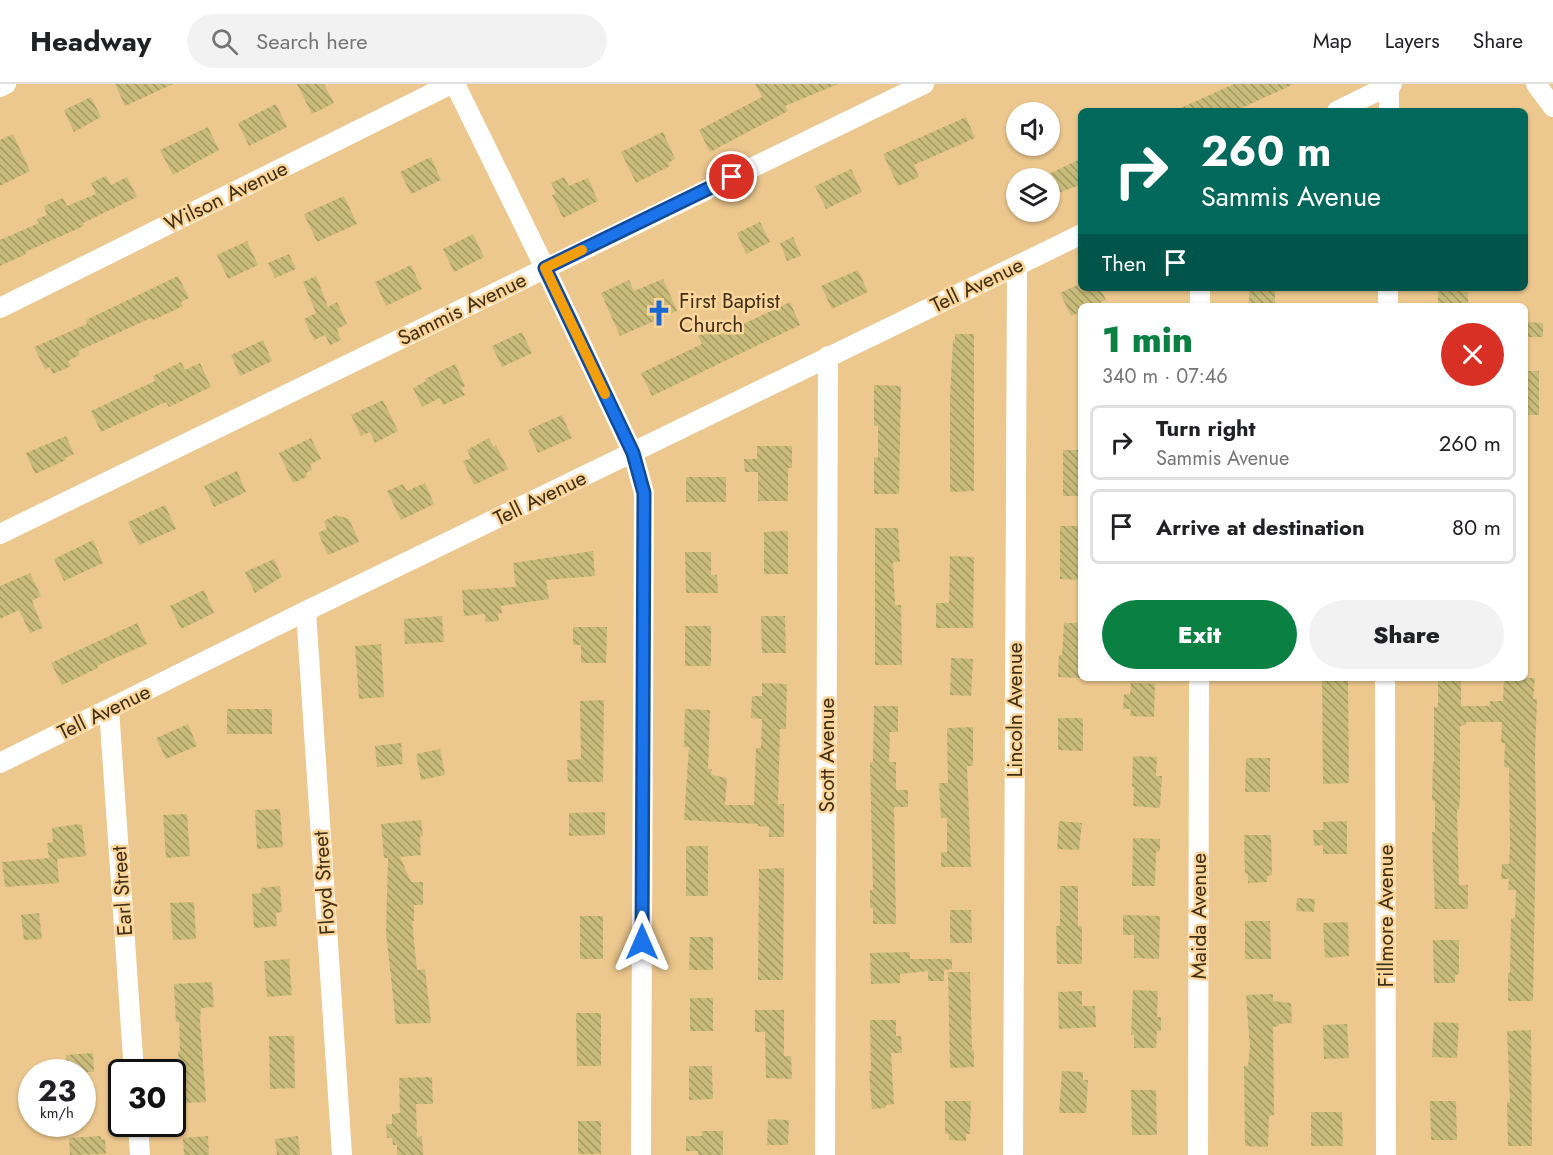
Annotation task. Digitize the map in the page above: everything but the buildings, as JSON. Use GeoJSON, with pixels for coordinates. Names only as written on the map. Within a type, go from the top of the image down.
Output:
{"type":"FeatureCollection","features":[{"type":"Feature","properties":{"kind":"street"},"geometry":{"type":"LineString","coordinates":[[0,87],[6,84]]}},
{"type":"Feature","properties":{"kind":"street"},"geometry":{"type":"LineString","coordinates":[[453,84],[545,268],[633,453],[644,493],[641,1155]]}},
{"type":"Feature","properties":{"kind":"street","name":"Wilson Avenue"},"geometry":{"type":"LineString","coordinates":[[0,308],[453,84]]}},
{"type":"Feature","properties":{"kind":"street","name":"Sammis Avenue"},"geometry":{"type":"LineString","coordinates":[[0,534],[924,84]]}},
{"type":"Feature","properties":{"kind":"street"},"geometry":{"type":"LineString","coordinates":[[1536,84],[1553,107]]}},
{"type":"Feature","properties":{"kind":"street"},"geometry":{"type":"LineString","coordinates":[[1343,108],[1391,85]]}},
{"type":"Feature","properties":{"kind":"street"},"geometry":{"type":"LineString","coordinates":[[1389,108],[1391,85]]}},
{"type":"Feature","properties":{"kind":"street","name":"Tell Avenue"},"geometry":{"type":"LineString","coordinates":[[0,763],[306,610],[1078,236]]}},
{"type":"Feature","properties":{"kind":"street","name":"Lincoln Avenue"},"geometry":{"type":"LineString","coordinates":[[1013,1155],[1017,266]]}},
{"type":"Feature","properties":{"kind":"street","name":"Scott Avenue"},"geometry":{"type":"LineString","coordinates":[[825,1155],[828,356]]}},
{"type":"Feature","properties":{"kind":"street","name":"Floyd Street"},"geometry":{"type":"LineString","coordinates":[[306,610],[342,1155]]}},
{"type":"Feature","properties":{"kind":"street","name":"Maida Avenue"},"geometry":{"type":"LineString","coordinates":[[1198,1155],[1199,681]]}},
{"type":"Feature","properties":{"kind":"street","name":"Fillmore Avenue"},"geometry":{"type":"LineString","coordinates":[[1385,681],[1386,1155]]}},
{"type":"Feature","properties":{"kind":"street","name":"Earl Street"},"geometry":{"type":"LineString","coordinates":[[110,709],[133,1059]]}},
{"type":"Feature","properties":{"kind":"street"},"geometry":{"type":"LineString","coordinates":[[139,1137],[140,1155]]}},
{"type":"Feature","properties":{"kind":"slow traffic"},"geometry":{"type":"LineString","coordinates":[[582,250],[545,268],[605,394]]}},
{"type":"Feature","properties":{"kind":"place","name":"First Baptist Church"},"geometry":{"type":"Point","coordinates":[659,313]}},
{"type":"Feature","properties":{"kind":"route"},"geometry":{"type":"LineString","coordinates":[[642,942],[644,493],[633,453],[545,268],[732,177]]}}]}
